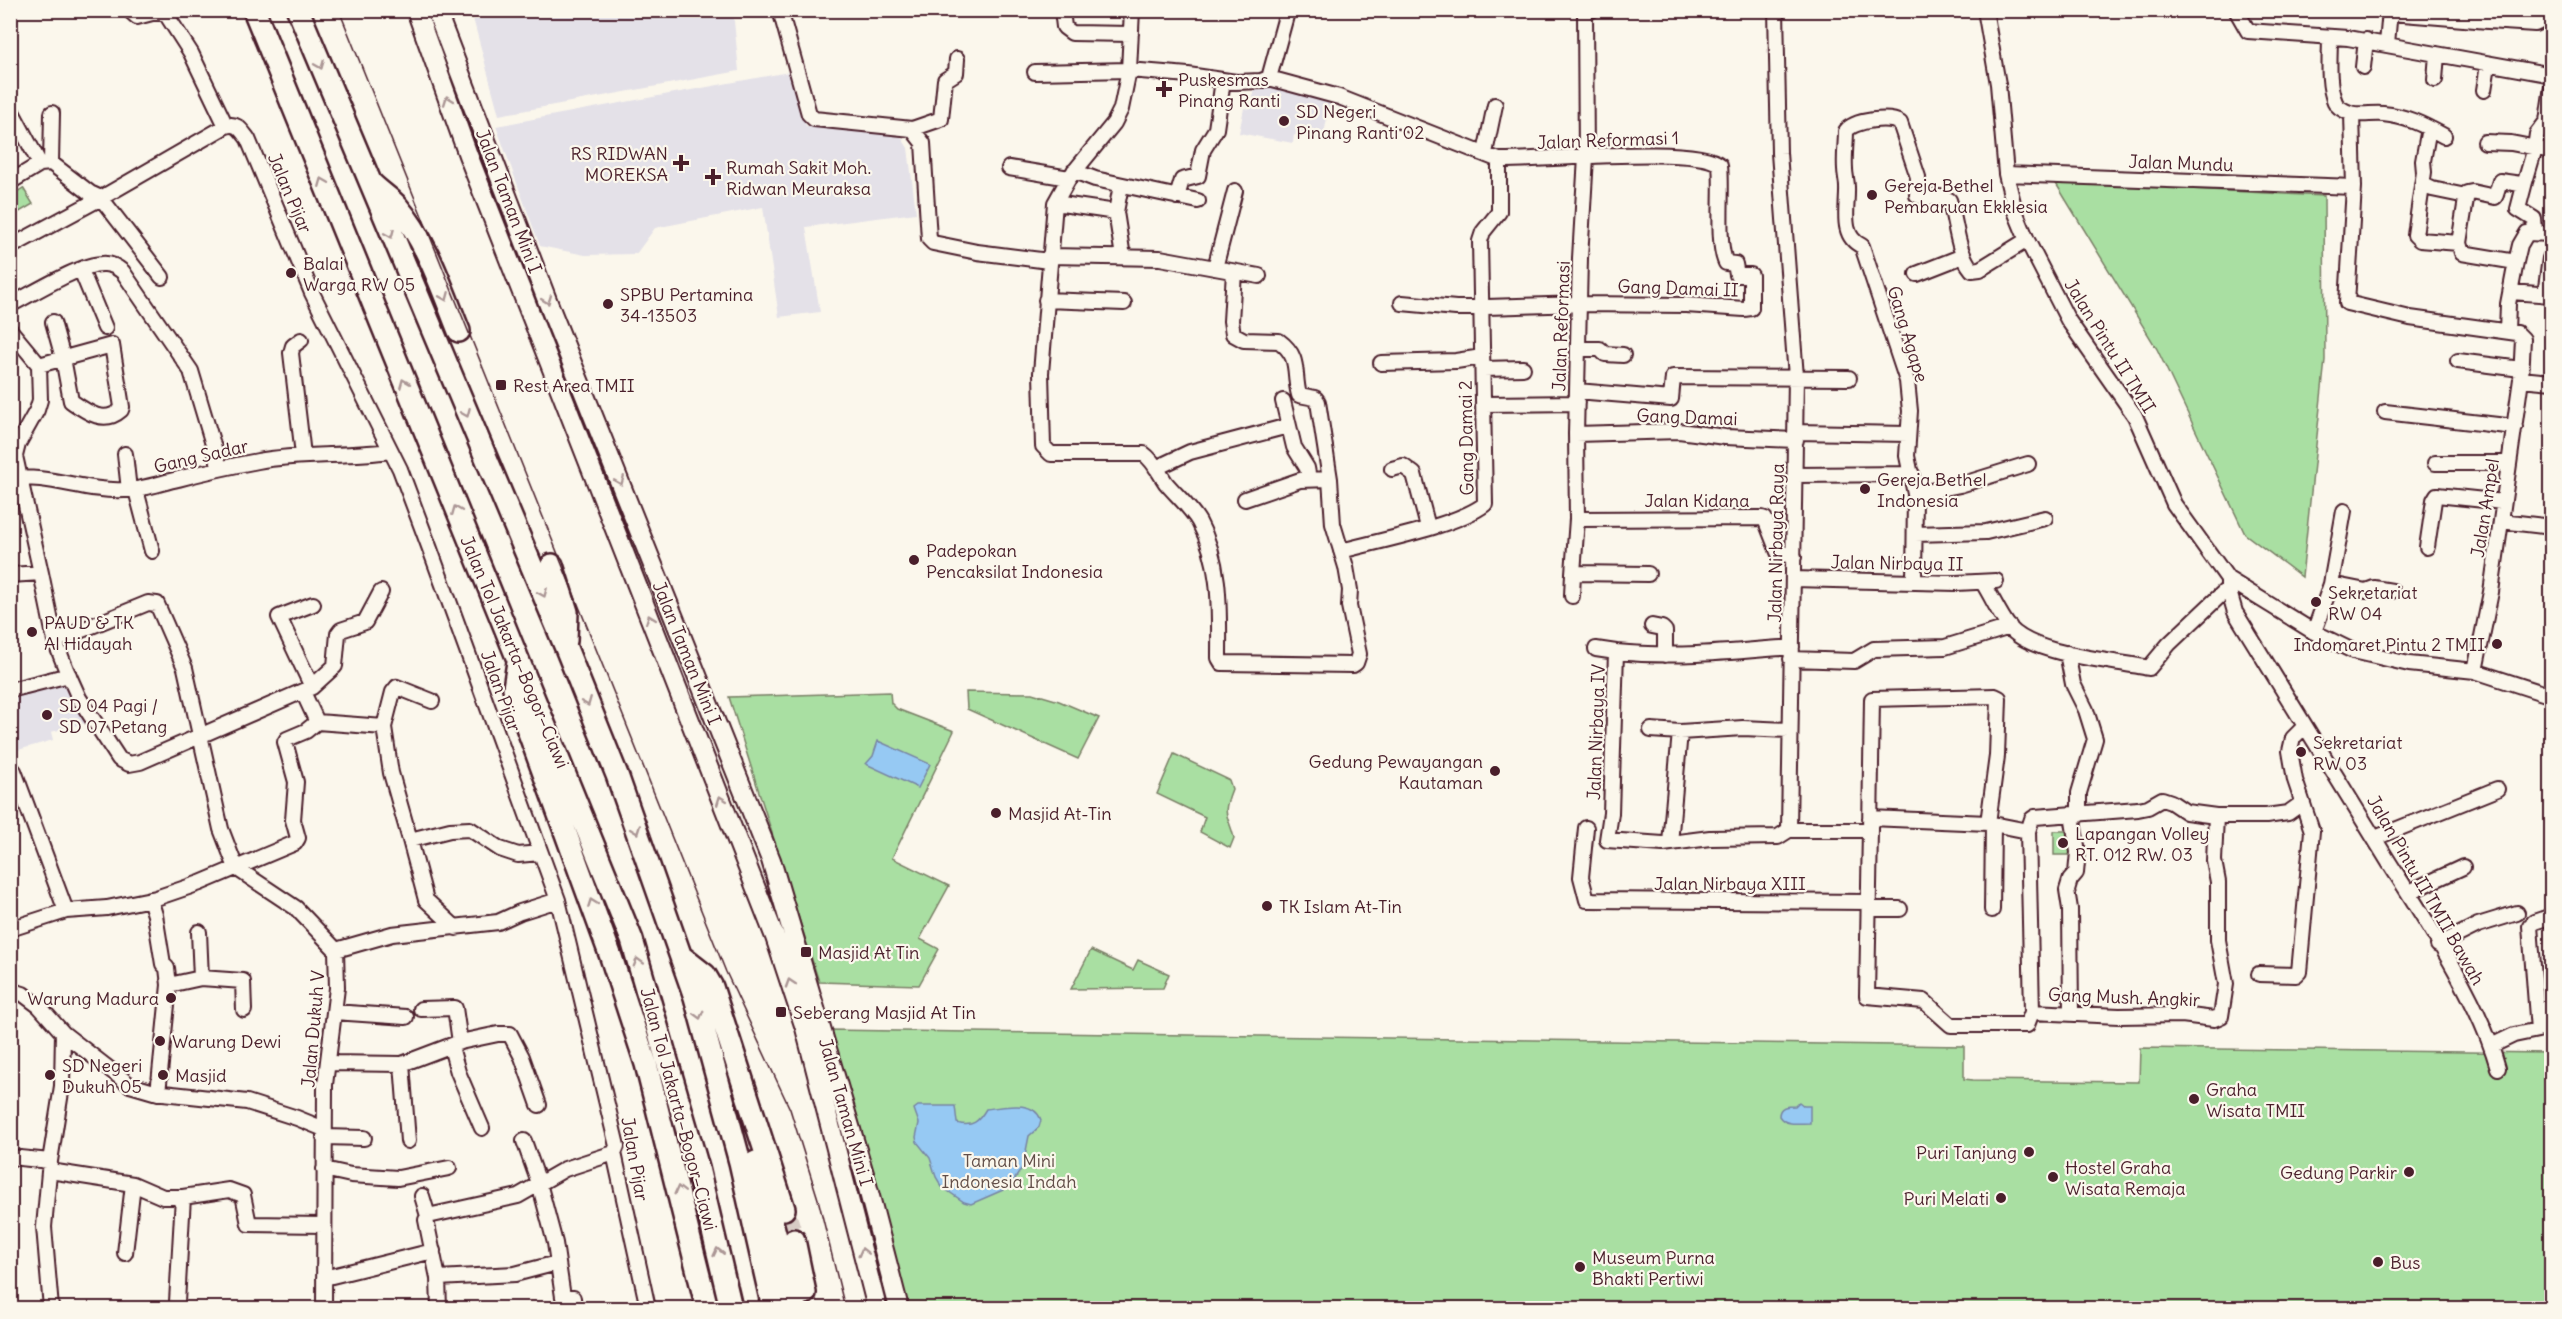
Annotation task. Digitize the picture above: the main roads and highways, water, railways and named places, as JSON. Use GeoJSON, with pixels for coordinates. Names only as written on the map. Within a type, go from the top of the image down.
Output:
{"type":"FeatureCollection","features":[{"type":"Feature","properties":{"kind":"highway","name":"Jalan Tol Jakarta–Bogor–Ciawi"},"geometry":{"type":"LineString","coordinates":[[254,10],[632,940],[698,1168],[731,1308]]}},
{"type":"Feature","properties":{"kind":"highway"},"geometry":{"type":"LineString","coordinates":[[298,10],[566,648],[617,775],[682,957],[740,1162],[773,1308]]}},
{"type":"Feature","properties":{"kind":"highway"},"geometry":{"type":"LineString","coordinates":[[368,180],[396,206],[413,229],[459,331]]}},
{"type":"Feature","properties":{"kind":"highway"},"geometry":{"type":"LineString","coordinates":[[552,565],[567,612],[566,648]]}},
{"type":"Feature","properties":{"kind":"highway"},"geometry":{"type":"LineString","coordinates":[[518,662],[514,688],[516,697],[611,957],[646,1064],[706,1308]]}},
{"type":"Feature","properties":{"kind":"highway"},"geometry":{"type":"LineString","coordinates":[[682,957],[705,975],[712,987],[784,1209]]}},
{"type":"Feature","properties":{"kind":"highway"},"geometry":{"type":"LineString","coordinates":[[745,1083],[743,1115],[795,1308]]}},
{"type":"Feature","properties":{"kind":"highway"},"geometry":{"type":"LineString","coordinates":[[794,1240],[809,1308]]}},
{"type":"Feature","properties":{"kind":"main road","name":"Jalan Taman Mini I"},"geometry":{"type":"LineString","coordinates":[[416,10],[468,155],[775,937],[805,1028],[877,1308]]}},
{"type":"Feature","properties":{"kind":"main road","name":"Jalan Taman Mini I"},"geometry":{"type":"LineString","coordinates":[[436,10],[552,313],[771,860],[849,1122],[899,1308]]}},
{"type":"Feature","properties":{"kind":"water"},"geometry":{"type":"Polygon","coordinates":[[[878,741],[930,764],[918,788],[866,764],[873,756],[878,741]]]}},
{"type":"Feature","properties":{"kind":"water"},"geometry":{"type":"Polygon","coordinates":[[[1799,1102],[1804,1106],[1810,1106],[1810,1123],[1792,1123],[1779,1116],[1782,1108],[1795,1106],[1799,1102]]]}},
{"type":"Feature","properties":{"kind":"water"},"geometry":{"type":"Polygon","coordinates":[[[918,1106],[955,1106],[957,1123],[967,1125],[981,1117],[986,1109],[1009,1106],[1032,1109],[1041,1120],[1039,1127],[1029,1136],[1023,1166],[1015,1179],[1003,1190],[971,1204],[964,1202],[942,1187],[930,1158],[917,1142],[919,1123],[914,1109],[918,1106]]]}},
{"type":"Feature","properties":{"kind":"tunnel"},"geometry":{"type":"LineString","coordinates":[[784,1209],[794,1240]]}},
{"type":"Feature","properties":{"kind":"tram line"},"geometry":{"type":"LineString","coordinates":[[339,10],[726,972],[790,1109],[818,1199],[845,1308]]}},
{"type":"Feature","properties":{"kind":"place","name":"Puskesmas Pinang Ranti"},"geometry":{"type":"Point","coordinates":[1164,89]}},
{"type":"Feature","properties":{"kind":"place","name":"SD Negeri Pinang Ranti 02"},"geometry":{"type":"Point","coordinates":[1284,121]}},
{"type":"Feature","properties":{"kind":"place","name":"RS RIDWAN MOREKSA"},"geometry":{"type":"Point","coordinates":[681,163]}},
{"type":"Feature","properties":{"kind":"place","name":"Rumah Sakit Moh. Ridwan Meuraksa"},"geometry":{"type":"Point","coordinates":[713,177]}},
{"type":"Feature","properties":{"kind":"place","name":"Gereja Bethel Pembaruan Ekklesia"},"geometry":{"type":"Point","coordinates":[1872,195]}},
{"type":"Feature","properties":{"kind":"place","name":"Balai Warga RW 05"},"geometry":{"type":"Point","coordinates":[291,273]}},
{"type":"Feature","properties":{"kind":"place","name":"SPBU Pertamina 34-13503"},"geometry":{"type":"Point","coordinates":[608,304]}},
{"type":"Feature","properties":{"kind":"place","name":"Rest Area TMII"},"geometry":{"type":"Point","coordinates":[501,385]}},
{"type":"Feature","properties":{"kind":"place","name":"Gereja Bethel Indonesia"},"geometry":{"type":"Point","coordinates":[1865,489]}},
{"type":"Feature","properties":{"kind":"place","name":"Padepokan Pencaksilat Indonesia"},"geometry":{"type":"Point","coordinates":[914,560]}},
{"type":"Feature","properties":{"kind":"place","name":"Sekretariat RW 04"},"geometry":{"type":"Point","coordinates":[2316,602]}},
{"type":"Feature","properties":{"kind":"place","name":"PAUD & TK Al Hidayah"},"geometry":{"type":"Point","coordinates":[32,632]}},
{"type":"Feature","properties":{"kind":"place","name":"Indomaret Pintu 2 TMII"},"geometry":{"type":"Point","coordinates":[2497,644]}},
{"type":"Feature","properties":{"kind":"place","name":"SD 04 Pagi / SD 07 Petang"},"geometry":{"type":"Point","coordinates":[47,715]}},
{"type":"Feature","properties":{"kind":"place","name":"Sekretariat RW 03"},"geometry":{"type":"Point","coordinates":[2301,752]}},
{"type":"Feature","properties":{"kind":"place","name":"Gedung Pewayangan Kautaman"},"geometry":{"type":"Point","coordinates":[1495,771]}},
{"type":"Feature","properties":{"kind":"place","name":"Masjid At-Tin"},"geometry":{"type":"Point","coordinates":[996,813]}},
{"type":"Feature","properties":{"kind":"place","name":"Lapangan Volley RT. 012 RW. 03"},"geometry":{"type":"Point","coordinates":[2063,843]}},
{"type":"Feature","properties":{"kind":"place","name":"TK Islam At-Tin"},"geometry":{"type":"Point","coordinates":[1267,906]}},
{"type":"Feature","properties":{"kind":"place","name":"Masjid At Tin"},"geometry":{"type":"Point","coordinates":[806,952]}},
{"type":"Feature","properties":{"kind":"place","name":"Warung Madura"},"geometry":{"type":"Point","coordinates":[171,998]}},
{"type":"Feature","properties":{"kind":"place","name":"Seberang Masjid At Tin"},"geometry":{"type":"Point","coordinates":[781,1012]}},
{"type":"Feature","properties":{"kind":"place","name":"Warung Dewi"},"geometry":{"type":"Point","coordinates":[160,1041]}},
{"type":"Feature","properties":{"kind":"place","name":"SD Negeri Dukuh 05"},"geometry":{"type":"Point","coordinates":[50,1075]}},
{"type":"Feature","properties":{"kind":"place","name":"Masjid"},"geometry":{"type":"Point","coordinates":[163,1075]}},
{"type":"Feature","properties":{"kind":"place","name":"Graha Wisata TMII"},"geometry":{"type":"Point","coordinates":[2194,1099]}},
{"type":"Feature","properties":{"kind":"place","name":"Puri Tanjung"},"geometry":{"type":"Point","coordinates":[2029,1152]}},
{"type":"Feature","properties":{"kind":"place","name":"Gedung Parkir"},"geometry":{"type":"Point","coordinates":[2409,1172]}},
{"type":"Feature","properties":{"kind":"place","name":"Hostel Graha Wisata Remaja"},"geometry":{"type":"Point","coordinates":[2053,1177]}},
{"type":"Feature","properties":{"kind":"place","name":"Puri Melati"},"geometry":{"type":"Point","coordinates":[2001,1198]}},
{"type":"Feature","properties":{"kind":"place","name":"Bus"},"geometry":{"type":"Point","coordinates":[2378,1262]}},
{"type":"Feature","properties":{"kind":"place","name":"Museum Purna Bhakti Pertiwi"},"geometry":{"type":"Point","coordinates":[1580,1267]}},
{"type":"Feature","properties":{"kind":"park label","name":"Taman Mini Indonesia Indah"},"geometry":{"type":"Point","coordinates":[1009,1170]}}]}
